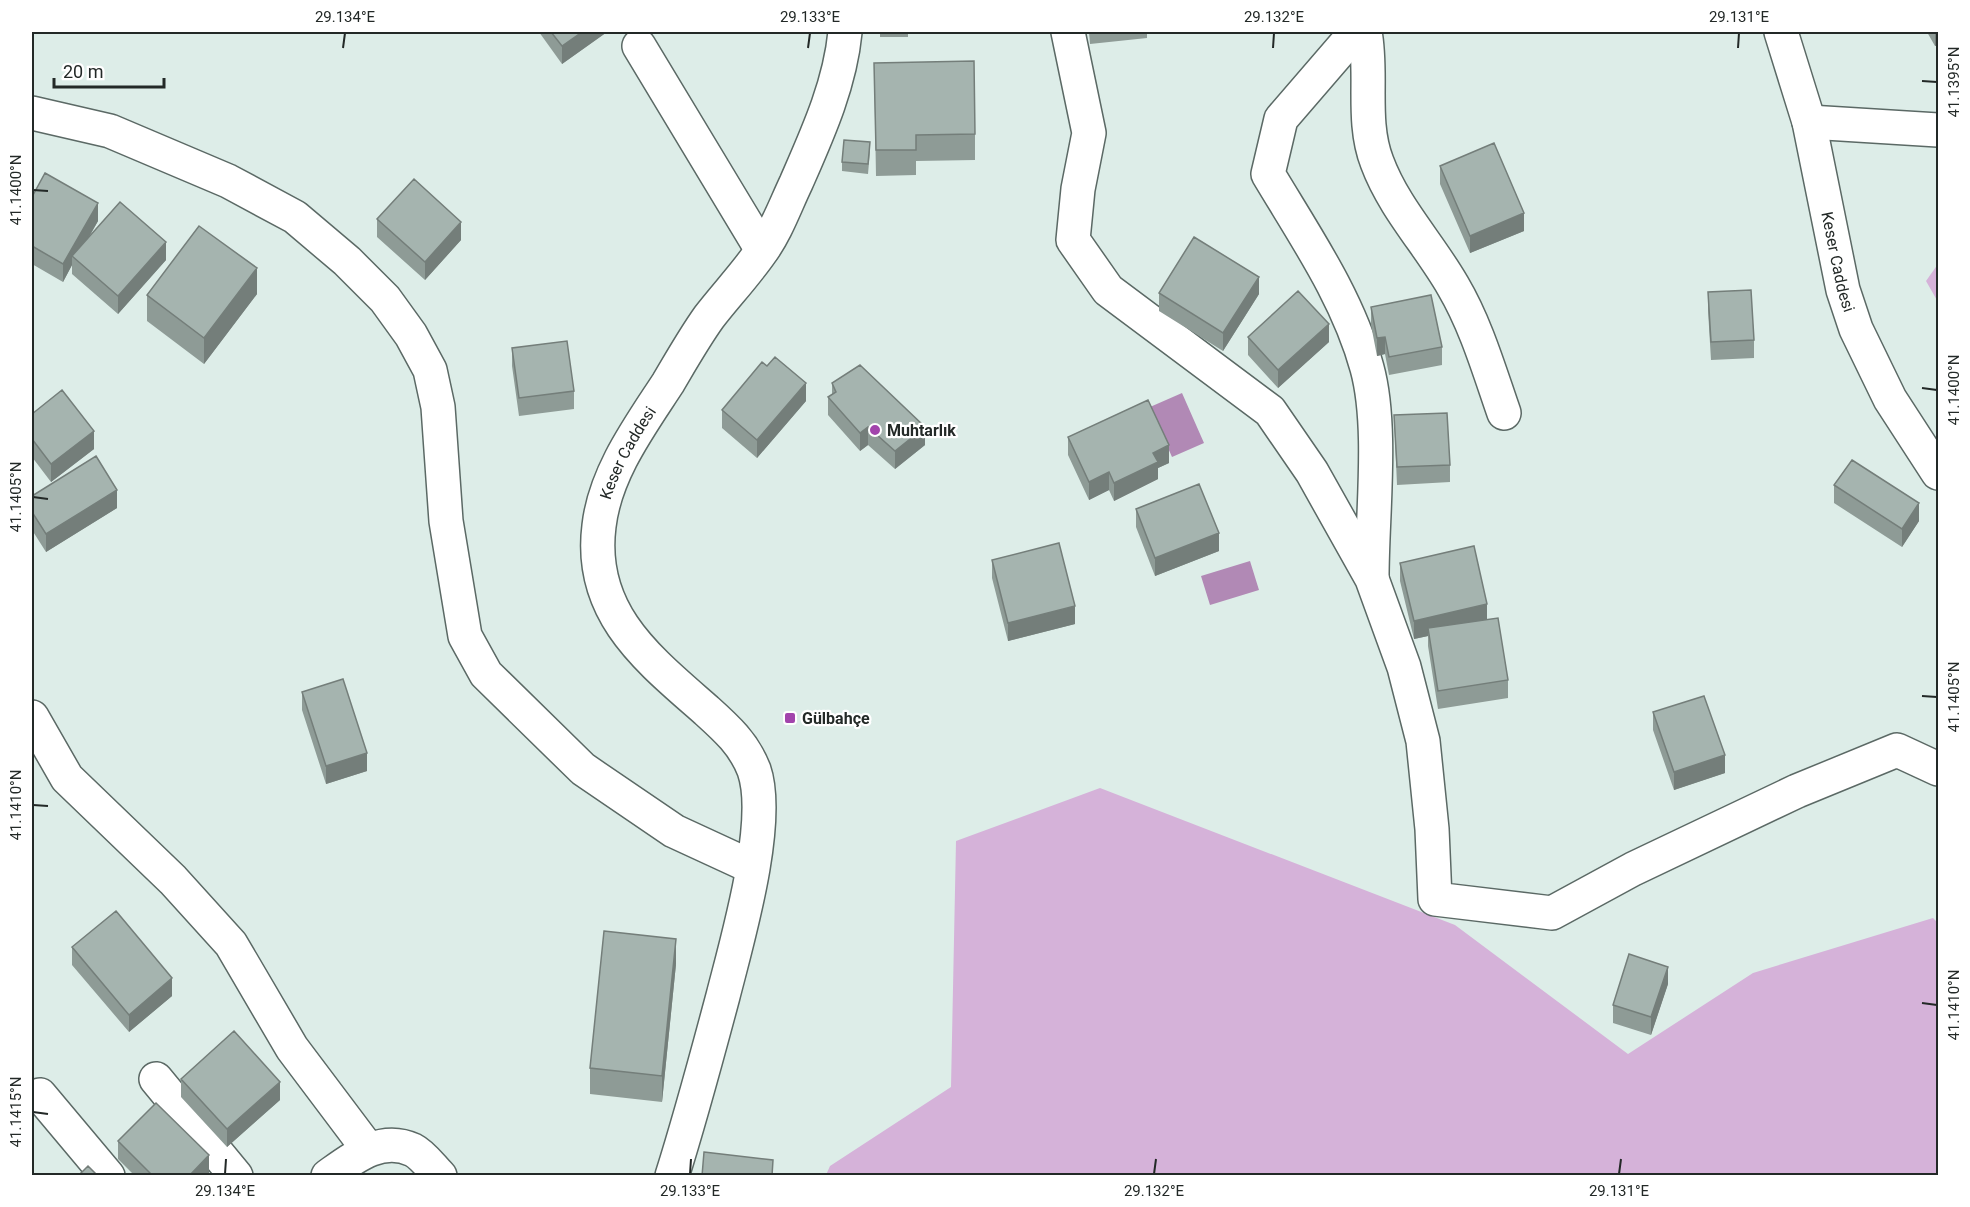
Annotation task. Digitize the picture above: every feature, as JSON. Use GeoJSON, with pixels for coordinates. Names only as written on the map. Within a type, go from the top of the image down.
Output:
{"type":"FeatureCollection","features":[{"type":"Feature","properties":{"kind":"street","name":"Keser Caddesi"},"geometry":{"type":"LineString","coordinates":[[672,1176],[742,922],[760,801],[755,772],[735,736],[645,656],[626,634],[608,600],[598,553],[599,525],[607,493],[626,450],[707,320],[762,250],[820,128],[834,86],[845,32]]}},
{"type":"Feature","properties":{"kind":"street"},"geometry":{"type":"LineString","coordinates":[[1068,32],[1089,133],[1078,189],[1073,240],[1108,290],[1270,411],[1312,472],[1372,579],[1404,667],[1423,741],[1432,829],[1435,899],[1552,913],[1633,869],[1797,791],[1897,750],[1938,769]]}},
{"type":"Feature","properties":{"kind":"street"},"geometry":{"type":"LineString","coordinates":[[1356,32],[1281,119],[1268,174],[1344,305],[1368,369],[1376,429],[1372,579]]}},
{"type":"Feature","properties":{"kind":"street"},"geometry":{"type":"LineString","coordinates":[[1365,32],[1369,54],[1370,136],[1376,161],[1405,216],[1437,259],[1468,312],[1504,412]]}},
{"type":"Feature","properties":{"kind":"street","name":"Keser Caddesi"},"geometry":{"type":"LineString","coordinates":[[1781,32],[1809,122],[1843,290],[1856,329],[1890,399],[1938,473]]}},
{"type":"Feature","properties":{"kind":"street"},"geometry":{"type":"LineString","coordinates":[[639,46],[762,250]]}},
{"type":"Feature","properties":{"kind":"street"},"geometry":{"type":"LineString","coordinates":[[32,113],[110,131],[228,181],[295,217],[347,261],[385,298],[411,334],[430,370],[438,407],[446,521],[465,636],[486,674],[583,769],[674,831],[752,867]]}},
{"type":"Feature","properties":{"kind":"street"},"geometry":{"type":"LineString","coordinates":[[1809,122],[1938,130]]}},
{"type":"Feature","properties":{"kind":"street"},"geometry":{"type":"LineString","coordinates":[[32,717],[67,778],[173,880],[231,944],[292,1048],[368,1149]]}},
{"type":"Feature","properties":{"kind":"street"},"geometry":{"type":"LineString","coordinates":[[156,1079],[236,1176]]}},
{"type":"Feature","properties":{"kind":"street"},"geometry":{"type":"LineString","coordinates":[[40,1095],[108,1176]]}},
{"type":"Feature","properties":{"kind":"street"},"geometry":{"type":"LineString","coordinates":[[328,1176],[368,1149],[391,1145],[414,1150],[440,1176]]}},
{"type":"Feature","properties":{"kind":"shaded area"},"geometry":{"type":"Polygon","coordinates":[[[1938,264],[1938,302],[1926,281],[1938,264]]]}},
{"type":"Feature","properties":{"kind":"shaded area"},"geometry":{"type":"Polygon","coordinates":[[[1182,393],[1204,443],[1172,457],[1150,407],[1182,393]]]}},
{"type":"Feature","properties":{"kind":"shaded area"},"geometry":{"type":"Polygon","coordinates":[[[1250,561],[1259,590],[1210,605],[1201,576],[1250,561]]]}},
{"type":"Feature","properties":{"kind":"shaded area"},"geometry":{"type":"Polygon","coordinates":[[[1100,788],[1455,925],[1628,1054],[1753,973],[1933,918],[1938,923],[1938,1175],[826,1175],[830,1166],[951,1087],[956,841],[1100,788]]]}},
{"type":"Feature","properties":{"kind":"building"},"geometry":{"type":"Polygon","coordinates":[[[551,32],[582,32],[562,46],[551,32]]]}},
{"type":"Feature","properties":{"kind":"building"},"geometry":{"type":"Polygon","coordinates":[[[974,61],[975,134],[916,135],[916,150],[876,150],[874,63],[974,61]]]}},
{"type":"Feature","properties":{"kind":"building"},"geometry":{"type":"Polygon","coordinates":[[[844,140],[870,142],[868,164],[842,162],[844,140]]]}},
{"type":"Feature","properties":{"kind":"building"},"geometry":{"type":"Polygon","coordinates":[[[1494,143],[1524,213],[1470,236],[1440,166],[1494,143]]]}},
{"type":"Feature","properties":{"kind":"building"},"geometry":{"type":"Polygon","coordinates":[[[45,173],[98,203],[63,264],[32,246],[32,197],[45,173]]]}},
{"type":"Feature","properties":{"kind":"building"},"geometry":{"type":"Polygon","coordinates":[[[414,179],[461,222],[425,262],[377,219],[414,179]]]}},
{"type":"Feature","properties":{"kind":"building"},"geometry":{"type":"Polygon","coordinates":[[[120,202],[166,242],[118,296],[72,256],[120,202]]]}},
{"type":"Feature","properties":{"kind":"building"},"geometry":{"type":"Polygon","coordinates":[[[199,226],[257,268],[204,338],[147,295],[199,226]]]}},
{"type":"Feature","properties":{"kind":"building"},"geometry":{"type":"Polygon","coordinates":[[[1194,237],[1259,277],[1223,333],[1159,293],[1194,237]]]}},
{"type":"Feature","properties":{"kind":"building"},"geometry":{"type":"Polygon","coordinates":[[[1751,290],[1754,340],[1711,342],[1708,292],[1751,290]]]}},
{"type":"Feature","properties":{"kind":"building"},"geometry":{"type":"Polygon","coordinates":[[[1298,291],[1329,324],[1278,370],[1248,337],[1298,291]]]}},
{"type":"Feature","properties":{"kind":"building"},"geometry":{"type":"Polygon","coordinates":[[[1431,295],[1442,347],[1389,357],[1385,337],[1377,338],[1371,307],[1431,295]]]}},
{"type":"Feature","properties":{"kind":"building"},"geometry":{"type":"Polygon","coordinates":[[[567,341],[574,391],[519,398],[512,348],[567,341]]]}},
{"type":"Feature","properties":{"kind":"building"},"geometry":{"type":"Polygon","coordinates":[[[775,357],[806,383],[757,440],[722,410],[762,362],[767,366],[775,357]]]}},
{"type":"Feature","properties":{"kind":"building","name":"Muhtarlık"},"geometry":{"type":"Polygon","coordinates":[[[860,365],[925,427],[895,451],[868,427],[860,433],[828,397],[836,392],[832,383],[860,365]]]}},
{"type":"Feature","properties":{"kind":"building"},"geometry":{"type":"Polygon","coordinates":[[[62,390],[94,431],[51,464],[32,439],[32,414],[62,390]]]}},
{"type":"Feature","properties":{"kind":"building"},"geometry":{"type":"Polygon","coordinates":[[[1148,400],[1169,445],[1153,453],[1158,462],[1114,483],[1109,472],[1089,482],[1068,437],[1148,400]]]}},
{"type":"Feature","properties":{"kind":"building"},"geometry":{"type":"Polygon","coordinates":[[[1447,413],[1450,465],[1397,467],[1394,415],[1447,413]]]}},
{"type":"Feature","properties":{"kind":"building"},"geometry":{"type":"Polygon","coordinates":[[[96,456],[117,490],[46,534],[32,512],[32,496],[96,456]]]}},
{"type":"Feature","properties":{"kind":"building"},"geometry":{"type":"Polygon","coordinates":[[[1852,460],[1919,503],[1902,529],[1834,485],[1852,460]]]}},
{"type":"Feature","properties":{"kind":"building"},"geometry":{"type":"Polygon","coordinates":[[[1199,484],[1219,533],[1155,558],[1136,509],[1199,484]]]}},
{"type":"Feature","properties":{"kind":"building"},"geometry":{"type":"Polygon","coordinates":[[[1059,543],[1075,606],[1008,623],[992,560],[1059,543]]]}},
{"type":"Feature","properties":{"kind":"building"},"geometry":{"type":"Polygon","coordinates":[[[1474,546],[1487,604],[1414,621],[1400,563],[1474,546]]]}},
{"type":"Feature","properties":{"kind":"building"},"geometry":{"type":"Polygon","coordinates":[[[1498,618],[1508,680],[1438,691],[1428,628],[1498,618]]]}},
{"type":"Feature","properties":{"kind":"building"},"geometry":{"type":"Polygon","coordinates":[[[343,679],[367,753],[326,766],[302,692],[343,679]]]}},
{"type":"Feature","properties":{"kind":"building"},"geometry":{"type":"Polygon","coordinates":[[[1704,696],[1725,755],[1674,772],[1653,712],[1704,696]]]}},
{"type":"Feature","properties":{"kind":"building"},"geometry":{"type":"Polygon","coordinates":[[[116,911],[172,978],[129,1015],[72,947],[116,911]]]}},
{"type":"Feature","properties":{"kind":"building"},"geometry":{"type":"Polygon","coordinates":[[[604,931],[676,939],[662,1076],[590,1068],[604,931]]]}},
{"type":"Feature","properties":{"kind":"building"},"geometry":{"type":"Polygon","coordinates":[[[1629,954],[1668,967],[1651,1017],[1613,1005],[1629,954]]]}},
{"type":"Feature","properties":{"kind":"building"},"geometry":{"type":"Polygon","coordinates":[[[234,1031],[280,1082],[227,1129],[181,1079],[234,1031]]]}},
{"type":"Feature","properties":{"kind":"building"},"geometry":{"type":"Polygon","coordinates":[[[156,1103],[209,1155],[189,1176],[153,1176],[118,1141],[156,1103]]]}},
{"type":"Feature","properties":{"kind":"building"},"geometry":{"type":"Polygon","coordinates":[[[704,1152],[773,1160],[772,1176],[702,1176],[704,1152]]]}},
{"type":"Feature","properties":{"kind":"building"},"geometry":{"type":"Polygon","coordinates":[[[88,1166],[98,1176],[78,1176],[88,1166]]]}},
{"type":"Feature","properties":{"kind":"place","name":"Muhtarlık"},"geometry":{"type":"Point","coordinates":[875,430]}},
{"type":"Feature","properties":{"kind":"place","name":"Gülbahçe"},"geometry":{"type":"Point","coordinates":[790,718]}}]}
